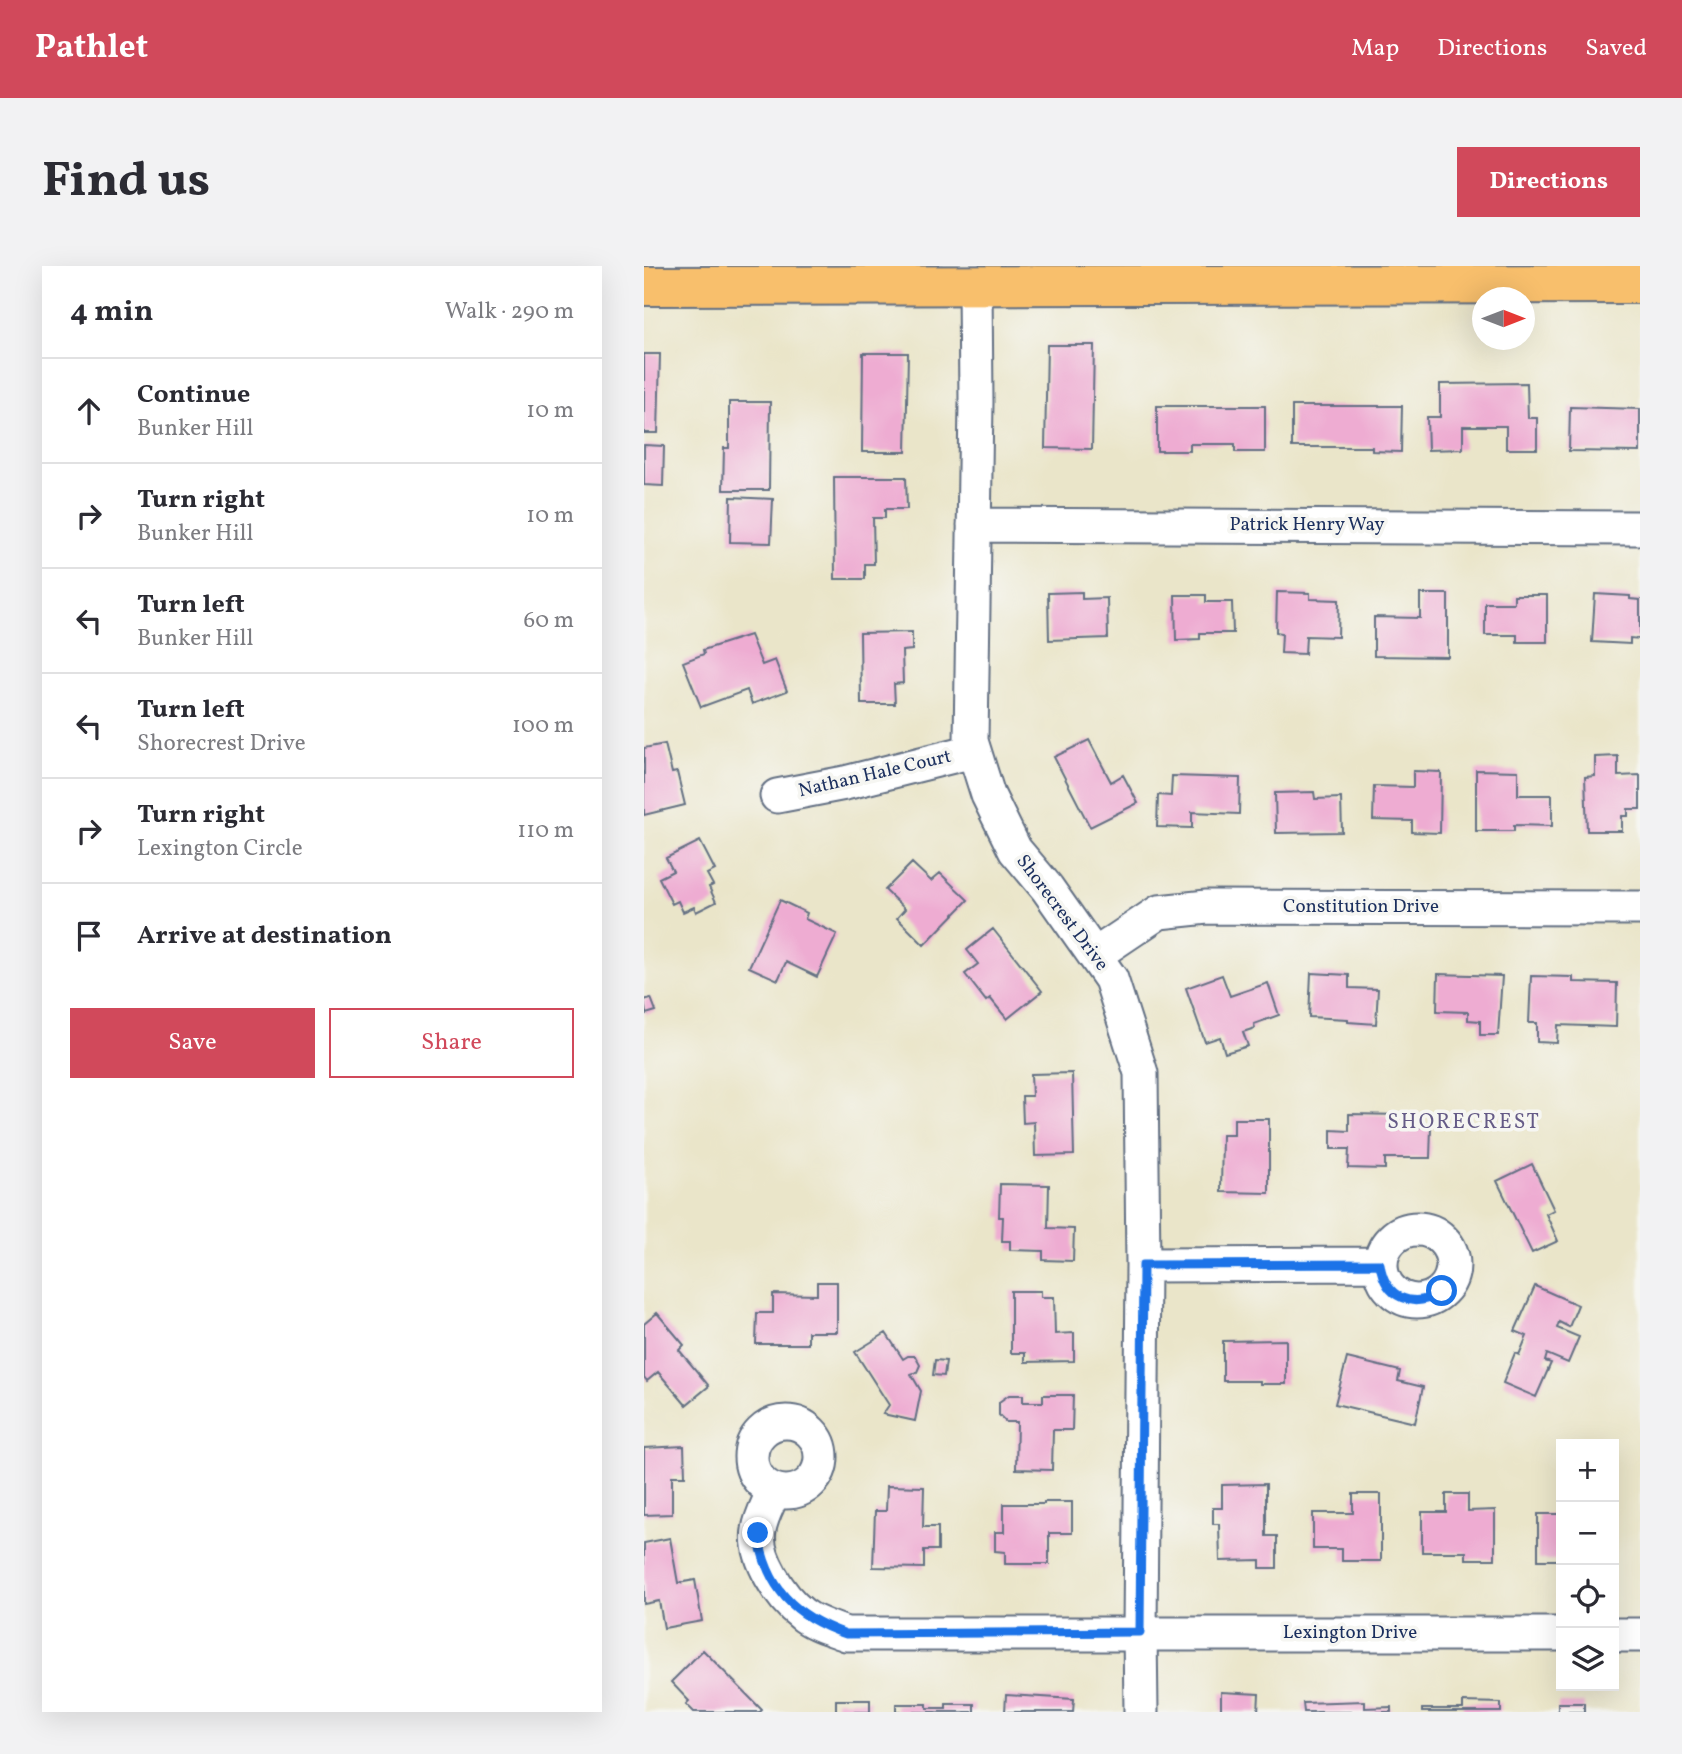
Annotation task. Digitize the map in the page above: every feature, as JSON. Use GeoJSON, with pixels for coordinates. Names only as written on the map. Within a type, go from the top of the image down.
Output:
{"type":"FeatureCollection","features":[{"type":"Feature","properties":{"kind":"main road"},"geometry":{"type":"LineString","coordinates":[[644,286],[975,285],[1555,275],[1640,284]]}},
{"type":"Feature","properties":{"kind":"street","name":"Shorecrest Drive"},"geometry":{"type":"LineString","coordinates":[[975,285],[973,751],[988,796],[1015,849],[1047,888],[1111,979],[1141,1073],[1141,1712]]}},
{"type":"Feature","properties":{"kind":"street","name":"Patrick Henry Way"},"geometry":{"type":"LineString","coordinates":[[974,525],[1640,528]]}},
{"type":"Feature","properties":{"kind":"street","name":"Nathan Hale Court"},"geometry":{"type":"LineString","coordinates":[[777,796],[845,783],[973,751]]}},
{"type":"Feature","properties":{"kind":"street","name":"Constitution Drive"},"geometry":{"type":"LineString","coordinates":[[1095,956],[1159,912],[1207,907],[1640,908]]}},
{"type":"Feature","properties":{"kind":"street"},"geometry":{"type":"LineString","coordinates":[[1143,1265],[1380,1264]]}},
{"type":"Feature","properties":{"kind":"street","name":"Lexington Drive"},"geometry":{"type":"LineString","coordinates":[[774,1490],[758,1533],[761,1552],[775,1585],[802,1614],[846,1634],[1556,1634]]}},
{"type":"Feature","properties":{"kind":"street"},"geometry":{"type":"LineString","coordinates":[[1619,1635],[1640,1635]]}},
{"type":"Feature","properties":{"kind":"building"},"geometry":{"type":"Polygon","coordinates":[[[1047,345],[1094,345],[1092,449],[1045,448],[1047,345]]]}},
{"type":"Feature","properties":{"kind":"building"},"geometry":{"type":"Polygon","coordinates":[[[863,353],[908,353],[906,452],[862,452],[863,353]]]}},
{"type":"Feature","properties":{"kind":"building"},"geometry":{"type":"Polygon","coordinates":[[[644,354],[660,354],[658,433],[644,433],[644,354]]]}},
{"type":"Feature","properties":{"kind":"building"},"geometry":{"type":"Polygon","coordinates":[[[1527,383],[1528,418],[1537,418],[1537,449],[1506,449],[1506,426],[1463,426],[1463,449],[1428,450],[1427,417],[1440,417],[1440,384],[1527,383]]]}},
{"type":"Feature","properties":{"kind":"building"},"geometry":{"type":"Polygon","coordinates":[[[729,402],[770,402],[769,490],[723,490],[724,448],[729,448],[729,402]]]}},
{"type":"Feature","properties":{"kind":"building"},"geometry":{"type":"Polygon","coordinates":[[[1157,406],[1265,406],[1265,452],[1235,452],[1235,444],[1190,444],[1190,451],[1157,451],[1157,406]]]}},
{"type":"Feature","properties":{"kind":"building"},"geometry":{"type":"Polygon","coordinates":[[[1292,406],[1402,406],[1401,452],[1372,451],[1372,447],[1292,447],[1292,406]]]}},
{"type":"Feature","properties":{"kind":"building"},"geometry":{"type":"Polygon","coordinates":[[[1570,407],[1640,409],[1640,452],[1569,451],[1570,407]]]}},
{"type":"Feature","properties":{"kind":"building"},"geometry":{"type":"Polygon","coordinates":[[[644,445],[664,446],[663,486],[644,485],[644,445]]]}},
{"type":"Feature","properties":{"kind":"building"},"geometry":{"type":"Polygon","coordinates":[[[834,477],[906,477],[907,509],[885,509],[885,518],[873,518],[874,564],[865,564],[865,579],[835,579],[834,477]]]}},
{"type":"Feature","properties":{"kind":"building"},"geometry":{"type":"Polygon","coordinates":[[[731,497],[773,499],[771,543],[730,542],[731,497]]]}},
{"type":"Feature","properties":{"kind":"building"},"geometry":{"type":"Polygon","coordinates":[[[1082,592],[1082,599],[1107,598],[1108,638],[1049,640],[1048,593],[1082,592]]]}},
{"type":"Feature","properties":{"kind":"building"},"geometry":{"type":"Polygon","coordinates":[[[1277,592],[1310,593],[1310,599],[1339,600],[1338,637],[1306,636],[1305,654],[1281,653],[1282,633],[1276,632],[1277,592]]]}},
{"type":"Feature","properties":{"kind":"building"},"geometry":{"type":"Polygon","coordinates":[[[1420,594],[1448,594],[1448,657],[1374,656],[1374,617],[1420,618],[1420,594]]]}},
{"type":"Feature","properties":{"kind":"building"},"geometry":{"type":"Polygon","coordinates":[[[1595,594],[1630,596],[1630,599],[1640,600],[1640,639],[1630,638],[1630,644],[1592,642],[1595,594]]]}},
{"type":"Feature","properties":{"kind":"building"},"geometry":{"type":"Polygon","coordinates":[[[1175,595],[1206,595],[1206,602],[1232,602],[1233,633],[1200,633],[1200,639],[1176,640],[1175,595]]]}},
{"type":"Feature","properties":{"kind":"building"},"geometry":{"type":"Polygon","coordinates":[[[1514,595],[1547,595],[1547,642],[1517,642],[1517,635],[1485,635],[1485,603],[1514,603],[1514,595]]]}},
{"type":"Feature","properties":{"kind":"building"},"geometry":{"type":"Polygon","coordinates":[[[912,632],[912,650],[902,651],[903,683],[894,684],[895,704],[861,704],[860,633],[912,632]]]}},
{"type":"Feature","properties":{"kind":"building"},"geometry":{"type":"Polygon","coordinates":[[[750,635],[762,665],[775,660],[787,691],[752,704],[747,690],[701,707],[683,662],[704,654],[703,650],[750,635]]]}},
{"type":"Feature","properties":{"kind":"building"},"geometry":{"type":"Polygon","coordinates":[[[1089,740],[1111,782],[1123,775],[1138,803],[1090,827],[1054,757],[1089,740]]]}},
{"type":"Feature","properties":{"kind":"building"},"geometry":{"type":"Polygon","coordinates":[[[665,744],[672,773],[677,772],[685,805],[644,815],[644,748],[665,744]]]}},
{"type":"Feature","properties":{"kind":"building"},"geometry":{"type":"Polygon","coordinates":[[[1618,756],[1618,776],[1640,775],[1640,809],[1628,809],[1628,816],[1622,816],[1622,831],[1587,831],[1585,777],[1595,776],[1595,757],[1618,756]]]}},
{"type":"Feature","properties":{"kind":"building"},"geometry":{"type":"Polygon","coordinates":[[[1476,770],[1518,771],[1518,795],[1552,795],[1552,826],[1514,825],[1514,831],[1476,831],[1476,770]]]}},
{"type":"Feature","properties":{"kind":"building"},"geometry":{"type":"Polygon","coordinates":[[[1413,771],[1441,772],[1440,833],[1412,832],[1412,821],[1373,820],[1374,786],[1413,787],[1413,771]]]}},
{"type":"Feature","properties":{"kind":"building"},"geometry":{"type":"Polygon","coordinates":[[[1172,776],[1240,778],[1239,814],[1192,812],[1192,828],[1157,827],[1158,795],[1171,796],[1172,776]]]}},
{"type":"Feature","properties":{"kind":"building"},"geometry":{"type":"Polygon","coordinates":[[[1314,792],[1315,799],[1341,798],[1342,832],[1276,833],[1275,793],[1314,792]]]}},
{"type":"Feature","properties":{"kind":"building"},"geometry":{"type":"Polygon","coordinates":[[[700,841],[715,870],[707,874],[713,885],[709,887],[716,902],[696,912],[694,907],[683,912],[678,901],[672,904],[659,878],[673,871],[666,858],[700,841]]]}},
{"type":"Feature","properties":{"kind":"building"},"geometry":{"type":"Polygon","coordinates":[[[912,863],[931,881],[940,873],[968,900],[924,945],[897,918],[905,909],[885,890],[912,863]]]}},
{"type":"Feature","properties":{"kind":"building"},"geometry":{"type":"Polygon","coordinates":[[[780,900],[807,913],[805,919],[837,934],[817,977],[786,962],[778,980],[749,967],[780,900]]]}},
{"type":"Feature","properties":{"kind":"building"},"geometry":{"type":"Polygon","coordinates":[[[993,929],[1042,991],[1007,1019],[990,998],[986,1001],[965,974],[978,964],[967,950],[993,929]]]}},
{"type":"Feature","properties":{"kind":"building"},"geometry":{"type":"Polygon","coordinates":[[[1311,973],[1349,975],[1349,988],[1378,989],[1376,1024],[1309,1017],[1311,973]]]}},
{"type":"Feature","properties":{"kind":"building"},"geometry":{"type":"Polygon","coordinates":[[[1438,974],[1502,976],[1498,1035],[1480,1035],[1480,1021],[1468,1020],[1468,1012],[1437,1011],[1438,974]]]}},
{"type":"Feature","properties":{"kind":"building"},"geometry":{"type":"Polygon","coordinates":[[[1222,975],[1230,996],[1268,983],[1279,1015],[1254,1024],[1255,1028],[1243,1032],[1248,1046],[1225,1053],[1220,1037],[1205,1042],[1186,988],[1222,975]]]}},
{"type":"Feature","properties":{"kind":"building"},"geometry":{"type":"Polygon","coordinates":[[[1531,976],[1573,977],[1573,982],[1617,983],[1616,1027],[1558,1025],[1557,1043],[1537,1042],[1537,1023],[1529,1023],[1531,976]]]}},
{"type":"Feature","properties":{"kind":"building"},"geometry":{"type":"Polygon","coordinates":[[[651,998],[656,1011],[646,1014],[644,1000],[651,998]]]}},
{"type":"Feature","properties":{"kind":"building"},"geometry":{"type":"Polygon","coordinates":[[[1072,1073],[1074,1155],[1035,1156],[1034,1122],[1023,1123],[1022,1096],[1032,1096],[1031,1074],[1072,1073]]]}},
{"type":"Feature","properties":{"kind":"building"},"geometry":{"type":"Polygon","coordinates":[[[1349,1114],[1403,1115],[1403,1127],[1431,1127],[1430,1158],[1385,1158],[1385,1169],[1348,1168],[1349,1149],[1331,1149],[1331,1130],[1349,1131],[1349,1114]]]}},
{"type":"Feature","properties":{"kind":"building"},"geometry":{"type":"Polygon","coordinates":[[[1234,1119],[1269,1119],[1269,1193],[1221,1192],[1222,1135],[1234,1135],[1234,1119]]]}},
{"type":"Feature","properties":{"kind":"building"},"geometry":{"type":"Polygon","coordinates":[[[1532,1164],[1554,1210],[1546,1214],[1558,1241],[1532,1253],[1497,1181],[1532,1164]]]}},
{"type":"Feature","properties":{"kind":"building"},"geometry":{"type":"Polygon","coordinates":[[[1000,1184],[1049,1185],[1048,1228],[1074,1229],[1073,1261],[1043,1260],[1043,1251],[1010,1250],[1010,1241],[1002,1241],[1003,1217],[999,1217],[1000,1184]]]}},
{"type":"Feature","properties":{"kind":"building"},"geometry":{"type":"Polygon","coordinates":[[[817,1282],[837,1282],[837,1332],[808,1332],[808,1344],[756,1344],[757,1313],[773,1313],[773,1294],[817,1295],[817,1282]]]}},
{"type":"Feature","properties":{"kind":"building"},"geometry":{"type":"Polygon","coordinates":[[[1535,1286],[1578,1305],[1569,1327],[1559,1322],[1557,1328],[1579,1337],[1568,1363],[1547,1354],[1545,1361],[1551,1363],[1536,1397],[1503,1383],[1515,1353],[1519,1355],[1527,1336],[1515,1331],[1535,1286]]]}},
{"type":"Feature","properties":{"kind":"building"},"geometry":{"type":"Polygon","coordinates":[[[1011,1291],[1041,1291],[1041,1297],[1054,1297],[1055,1334],[1074,1333],[1074,1361],[1025,1362],[1025,1353],[1011,1353],[1011,1291]]]}},
{"type":"Feature","properties":{"kind":"building"},"geometry":{"type":"Polygon","coordinates":[[[657,1313],[684,1345],[679,1350],[709,1386],[686,1405],[658,1372],[647,1381],[644,1377],[644,1324],[657,1313]]]}},
{"type":"Feature","properties":{"kind":"building"},"geometry":{"type":"Polygon","coordinates":[[[886,1333],[903,1359],[915,1356],[920,1365],[917,1372],[911,1374],[921,1391],[915,1421],[883,1414],[889,1405],[855,1352],[886,1333]]]}},
{"type":"Feature","properties":{"kind":"building"},"geometry":{"type":"Polygon","coordinates":[[[1286,1340],[1286,1384],[1223,1381],[1223,1341],[1286,1340]]]}},
{"type":"Feature","properties":{"kind":"building"},"geometry":{"type":"Polygon","coordinates":[[[1347,1358],[1400,1371],[1398,1381],[1423,1387],[1415,1423],[1335,1404],[1347,1358]]]}},
{"type":"Feature","properties":{"kind":"building"},"geometry":{"type":"Polygon","coordinates":[[[935,1360],[946,1361],[944,1376],[933,1375],[935,1360]]]}},
{"type":"Feature","properties":{"kind":"building"},"geometry":{"type":"Polygon","coordinates":[[[1009,1395],[1023,1395],[1023,1402],[1043,1402],[1043,1395],[1073,1395],[1072,1430],[1053,1430],[1052,1470],[1016,1469],[1017,1422],[1006,1422],[999,1415],[999,1402],[1009,1395]]]}},
{"type":"Feature","properties":{"kind":"building"},"geometry":{"type":"Polygon","coordinates":[[[684,1446],[685,1476],[672,1476],[672,1514],[644,1515],[644,1448],[684,1446]]]}},
{"type":"Feature","properties":{"kind":"building"},"geometry":{"type":"Polygon","coordinates":[[[1266,1484],[1266,1536],[1277,1536],[1277,1568],[1260,1568],[1260,1560],[1220,1561],[1219,1524],[1213,1524],[1213,1508],[1222,1508],[1222,1485],[1266,1484]]]}},
{"type":"Feature","properties":{"kind":"building"},"geometry":{"type":"Polygon","coordinates":[[[887,1486],[924,1487],[923,1527],[938,1527],[938,1550],[924,1550],[924,1568],[873,1567],[875,1511],[886,1511],[887,1486]]]}},
{"type":"Feature","properties":{"kind":"building"},"geometry":{"type":"Polygon","coordinates":[[[1353,1494],[1381,1494],[1381,1561],[1342,1561],[1342,1549],[1313,1549],[1313,1513],[1353,1513],[1353,1494]]]}},
{"type":"Feature","properties":{"kind":"building"},"geometry":{"type":"Polygon","coordinates":[[[1446,1494],[1468,1494],[1468,1511],[1495,1510],[1495,1559],[1466,1559],[1466,1552],[1422,1552],[1422,1512],[1446,1512],[1446,1494]]]}},
{"type":"Feature","properties":{"kind":"building"},"geometry":{"type":"Polygon","coordinates":[[[1072,1502],[1072,1533],[1049,1533],[1049,1564],[1005,1564],[1005,1552],[995,1551],[995,1532],[1004,1532],[1004,1504],[1072,1502]]]}},
{"type":"Feature","properties":{"kind":"building"},"geometry":{"type":"Polygon","coordinates":[[[1538,1514],[1556,1514],[1556,1560],[1538,1560],[1538,1514]]]}},
{"type":"Feature","properties":{"kind":"building"},"geometry":{"type":"Polygon","coordinates":[[[670,1538],[678,1583],[695,1580],[702,1621],[664,1628],[659,1601],[644,1604],[644,1543],[670,1538]]]}},
{"type":"Feature","properties":{"kind":"building"},"geometry":{"type":"Polygon","coordinates":[[[703,1650],[762,1710],[760,1712],[694,1712],[686,1704],[689,1701],[671,1682],[703,1650]]]}},
{"type":"Feature","properties":{"kind":"building"},"geometry":{"type":"Polygon","coordinates":[[[1221,1692],[1259,1694],[1258,1712],[1221,1712],[1221,1692]]]}},
{"type":"Feature","properties":{"kind":"building"},"geometry":{"type":"Polygon","coordinates":[[[1006,1695],[1074,1699],[1073,1712],[1005,1712],[1006,1695]]]}},
{"type":"Feature","properties":{"kind":"building"},"geometry":{"type":"Polygon","coordinates":[[[836,1700],[870,1700],[870,1712],[836,1712],[836,1700]]]}},
{"type":"Feature","properties":{"kind":"building"},"geometry":{"type":"Polygon","coordinates":[[[1365,1701],[1365,1708],[1391,1707],[1391,1712],[1304,1712],[1303,1703],[1365,1701]]]}},
{"type":"Feature","properties":{"kind":"building"},"geometry":{"type":"Polygon","coordinates":[[[1463,1702],[1501,1703],[1501,1712],[1422,1712],[1422,1709],[1463,1709],[1463,1702]]]}},
{"type":"Feature","properties":{"kind":"building"},"geometry":{"type":"Polygon","coordinates":[[[1558,1703],[1584,1703],[1584,1712],[1558,1712],[1558,1703]]]}},
{"type":"Feature","properties":{"kind":"building"},"geometry":{"type":"Polygon","coordinates":[[[896,1704],[927,1704],[927,1708],[946,1708],[946,1704],[974,1704],[974,1712],[896,1712],[896,1704]]]}},
{"type":"Feature","properties":{"kind":"district","name":"SHORECREST"},"geometry":{"type":"Point","coordinates":[1464,1122]}},
{"type":"Feature","properties":{"kind":"route"},"geometry":{"type":"LineString","coordinates":[[758,1533],[761,1552],[775,1585],[802,1614],[846,1634],[1140,1632],[1143,1265],[1380,1264],[1387,1287],[1396,1295],[1420,1301],[1432,1298],[1442,1291]]}}]}
